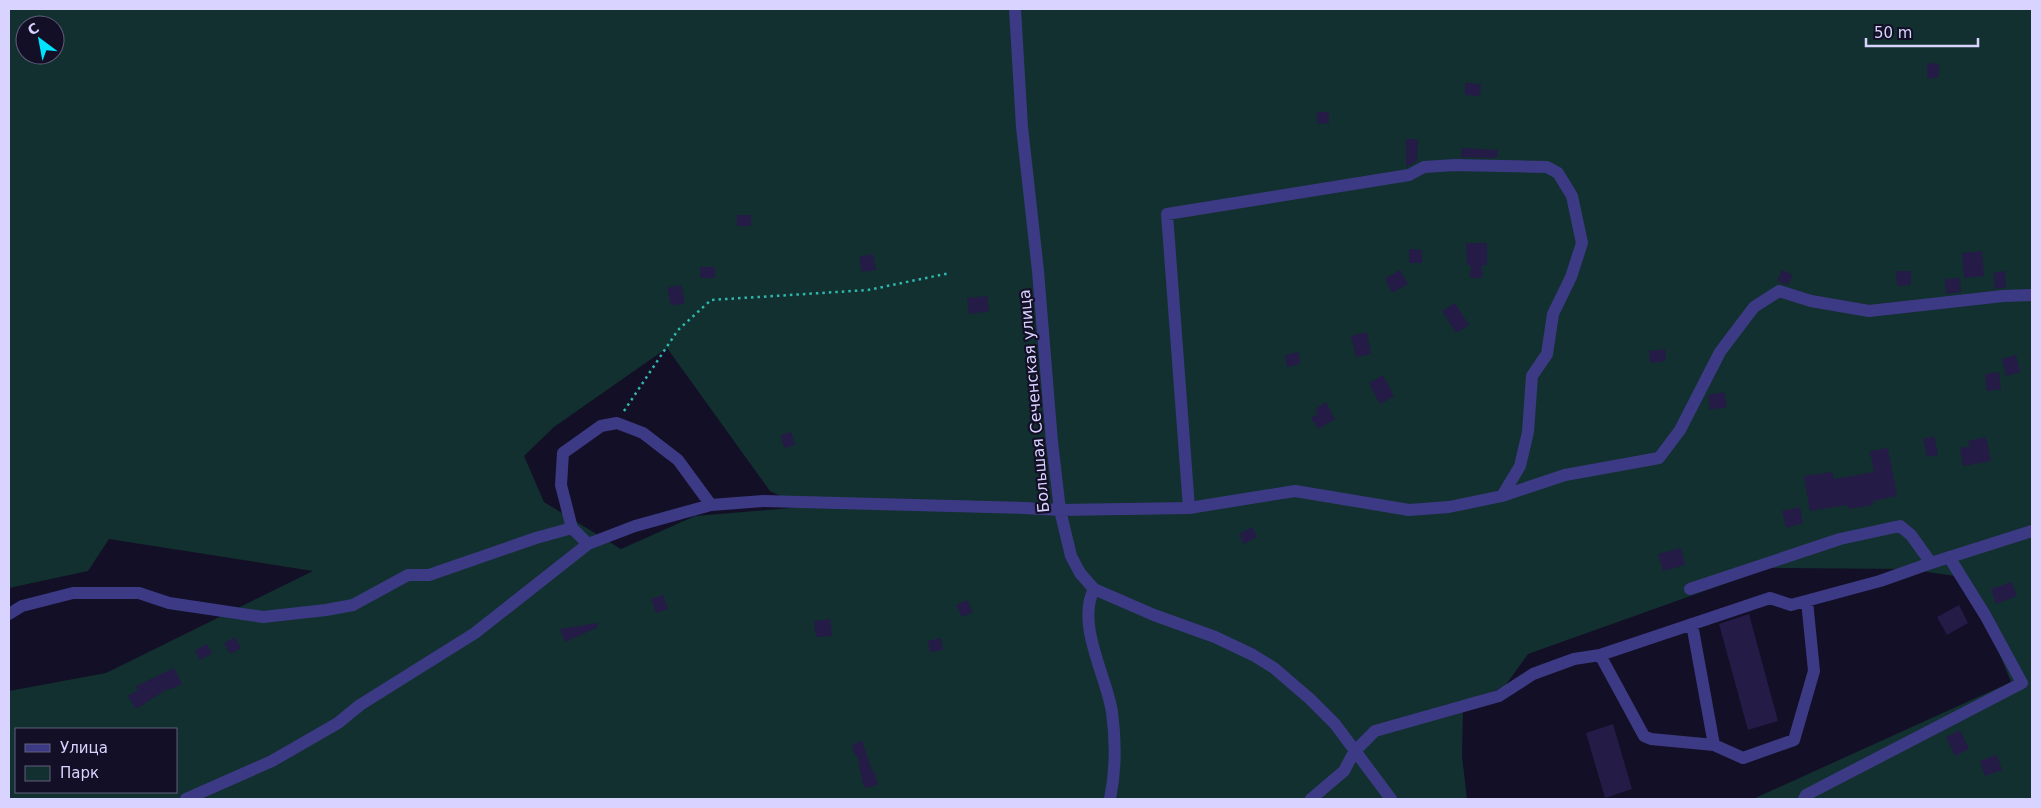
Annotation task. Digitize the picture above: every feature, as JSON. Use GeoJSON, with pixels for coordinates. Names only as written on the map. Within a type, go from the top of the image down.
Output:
{"type":"FeatureCollection","features":[{"type":"Feature","properties":{"kind":"street","name":"Большая Сеченская улица"},"geometry":{"type":"LineString","coordinates":[[1015,9],[1022,127],[1038,270],[1052,442],[1060,510],[1071,556],[1080,573],[1094,589],[1154,615],[1215,637],[1253,655],[1274,668],[1310,699],[1335,724],[1354,752],[1391,799]]}},
{"type":"Feature","properties":{"kind":"street"},"geometry":{"type":"LineString","coordinates":[[1189,508],[1167,214],[1409,175],[1424,167],[1455,165],[1548,167],[1558,173],[1572,196],[1582,243],[1571,277],[1553,314],[1547,354],[1532,376],[1528,432],[1520,466],[1502,496]]}},
{"type":"Feature","properties":{"kind":"street"},"geometry":{"type":"LineString","coordinates":[[186,799],[272,761],[338,723],[360,704],[475,633],[588,544],[635,526],[711,505],[762,501],[1060,510],[1189,508],[1295,491],[1409,510],[1449,507],[1502,496],[1565,475],[1659,458],[1680,430],[1720,352],[1754,307],[1779,291],[1811,301],[1869,311],[2003,296],[2032,295]]}},
{"type":"Feature","properties":{"kind":"street"},"geometry":{"type":"LineString","coordinates":[[588,544],[572,528],[561,485],[563,453],[601,426],[617,423],[643,433],[678,460],[711,505]]}},
{"type":"Feature","properties":{"kind":"street"},"geometry":{"type":"LineString","coordinates":[[1690,589],[1840,539],[1900,526],[1911,535],[1931,563]]}},
{"type":"Feature","properties":{"kind":"street"},"geometry":{"type":"LineString","coordinates":[[9,614],[22,606],[73,593],[139,593],[168,603],[264,617],[353,606],[408,575],[429,575],[536,538],[572,528]]}},
{"type":"Feature","properties":{"kind":"street"},"geometry":{"type":"LineString","coordinates":[[1311,799],[1344,771],[1354,752],[1374,731],[1500,696],[1533,674],[1574,659],[1600,655],[1770,598],[1791,605],[1807,601],[1880,580],[2032,531]]}},
{"type":"Feature","properties":{"kind":"street"},"geometry":{"type":"LineString","coordinates":[[1804,799],[1806,795],[2027,680],[1949,557]]}},
{"type":"Feature","properties":{"kind":"street"},"geometry":{"type":"LineString","coordinates":[[1094,589],[1088,600],[1090,630],[1111,710],[1116,747],[1114,778],[1110,799]]}},
{"type":"Feature","properties":{"kind":"street"},"geometry":{"type":"LineString","coordinates":[[1600,655],[1644,736],[1651,740],[1714,745],[1742,758],[1794,740],[1814,671],[1807,601]]}},
{"type":"Feature","properties":{"kind":"street"},"geometry":{"type":"LineString","coordinates":[[1692,624],[1714,745]]}},
{"type":"Feature","properties":{"kind":"path"},"geometry":{"type":"LineString","coordinates":[[617,423],[678,330],[711,300],[868,290],[950,273]]}},
{"type":"Feature","properties":{"kind":"green space"},"geometry":{"type":"Polygon","coordinates":[[[9,9],[2032,9],[2032,799],[1753,799],[2011,682],[1969,578],[1907,569],[1769,568],[1528,654],[1505,686],[1463,705],[1462,756],[1467,799],[9,799],[9,691],[106,673],[313,571],[109,539],[88,571],[9,588],[9,9]],[[667,348],[554,427],[524,456],[544,502],[621,549],[695,516],[803,507],[770,491],[667,348]]]}},
{"type":"Feature","properties":{"kind":"building"},"geometry":{"type":"Polygon","coordinates":[[[1927,63],[1939,64],[1938,78],[1927,78],[1927,63]]]}},
{"type":"Feature","properties":{"kind":"building"},"geometry":{"type":"Polygon","coordinates":[[[1465,83],[1481,84],[1480,96],[1465,95],[1465,83]]]}},
{"type":"Feature","properties":{"kind":"building"},"geometry":{"type":"Polygon","coordinates":[[[1317,112],[1329,112],[1329,123],[1317,124],[1317,112]]]}},
{"type":"Feature","properties":{"kind":"building"},"geometry":{"type":"Polygon","coordinates":[[[1406,139],[1418,139],[1417,161],[1406,167],[1406,139]]]}},
{"type":"Feature","properties":{"kind":"building"},"geometry":{"type":"Polygon","coordinates":[[[1462,148],[1498,150],[1497,158],[1461,157],[1462,148]]]}},
{"type":"Feature","properties":{"kind":"building"},"geometry":{"type":"Polygon","coordinates":[[[737,215],[751,215],[751,226],[737,226],[737,215]]]}},
{"type":"Feature","properties":{"kind":"building"},"geometry":{"type":"Polygon","coordinates":[[[1466,243],[1487,243],[1487,265],[1482,265],[1482,278],[1470,278],[1471,265],[1467,265],[1466,243]]]}},
{"type":"Feature","properties":{"kind":"building"},"geometry":{"type":"Polygon","coordinates":[[[1409,249],[1422,250],[1422,263],[1409,263],[1409,249]]]}},
{"type":"Feature","properties":{"kind":"building"},"geometry":{"type":"Polygon","coordinates":[[[1982,251],[1984,276],[1964,278],[1962,253],[1982,251]]]}},
{"type":"Feature","properties":{"kind":"building"},"geometry":{"type":"Polygon","coordinates":[[[873,254],[876,270],[862,272],[859,257],[873,254]]]}},
{"type":"Feature","properties":{"kind":"building"},"geometry":{"type":"Polygon","coordinates":[[[700,267],[715,267],[715,278],[700,278],[700,267]]]}},
{"type":"Feature","properties":{"kind":"building"},"geometry":{"type":"Polygon","coordinates":[[[1400,270],[1408,284],[1392,293],[1385,279],[1400,270]]]}},
{"type":"Feature","properties":{"kind":"building"},"geometry":{"type":"Polygon","coordinates":[[[1782,270],[1793,275],[1788,285],[1777,281],[1782,270]]]}},
{"type":"Feature","properties":{"kind":"building"},"geometry":{"type":"Polygon","coordinates":[[[1896,271],[1911,271],[1911,285],[1897,286],[1896,271]]]}},
{"type":"Feature","properties":{"kind":"building"},"geometry":{"type":"Polygon","coordinates":[[[2005,271],[2006,287],[1995,289],[1993,273],[2005,271]]]}},
{"type":"Feature","properties":{"kind":"building"},"geometry":{"type":"Polygon","coordinates":[[[1960,278],[1961,292],[1946,294],[1945,279],[1960,278]]]}},
{"type":"Feature","properties":{"kind":"building"},"geometry":{"type":"Polygon","coordinates":[[[681,285],[685,303],[671,306],[667,288],[681,285]]]}},
{"type":"Feature","properties":{"kind":"building"},"geometry":{"type":"Polygon","coordinates":[[[987,296],[989,311],[969,314],[967,298],[987,296]]]}},
{"type":"Feature","properties":{"kind":"building"},"geometry":{"type":"Polygon","coordinates":[[[1455,303],[1469,325],[1456,333],[1442,311],[1455,303]]]}},
{"type":"Feature","properties":{"kind":"building"},"geometry":{"type":"Polygon","coordinates":[[[1367,332],[1371,354],[1356,357],[1351,336],[1367,332]]]}},
{"type":"Feature","properties":{"kind":"building"},"geometry":{"type":"Polygon","coordinates":[[[1665,349],[1666,361],[1650,363],[1649,351],[1665,349]]]}},
{"type":"Feature","properties":{"kind":"building"},"geometry":{"type":"Polygon","coordinates":[[[1298,352],[1300,364],[1287,367],[1285,355],[1298,352]]]}},
{"type":"Feature","properties":{"kind":"building"},"geometry":{"type":"Polygon","coordinates":[[[2016,355],[2020,372],[2006,376],[2002,359],[2016,355]]]}},
{"type":"Feature","properties":{"kind":"building"},"geometry":{"type":"Polygon","coordinates":[[[1999,372],[2001,389],[1987,391],[1985,374],[1999,372]]]}},
{"type":"Feature","properties":{"kind":"building"},"geometry":{"type":"Polygon","coordinates":[[[1383,375],[1394,396],[1380,404],[1369,383],[1383,375]]]}},
{"type":"Feature","properties":{"kind":"building"},"geometry":{"type":"Polygon","coordinates":[[[1724,392],[1727,407],[1710,410],[1708,395],[1724,392]]]}},
{"type":"Feature","properties":{"kind":"building"},"geometry":{"type":"Polygon","coordinates":[[[1326,402],[1335,419],[1318,429],[1311,418],[1318,414],[1315,409],[1326,402]]]}},
{"type":"Feature","properties":{"kind":"building"},"geometry":{"type":"Polygon","coordinates":[[[791,432],[795,445],[784,448],[781,435],[791,432]]]}},
{"type":"Feature","properties":{"kind":"building"},"geometry":{"type":"Polygon","coordinates":[[[1934,436],[1938,455],[1927,457],[1923,439],[1934,436]]]}},
{"type":"Feature","properties":{"kind":"building"},"geometry":{"type":"Polygon","coordinates":[[[1986,437],[1991,461],[1963,466],[1960,448],[1970,446],[1968,441],[1986,437]]]}},
{"type":"Feature","properties":{"kind":"building"},"geometry":{"type":"Polygon","coordinates":[[[1888,448],[1897,496],[1873,501],[1873,505],[1848,509],[1847,505],[1810,511],[1804,476],[1832,472],[1834,479],[1874,472],[1870,451],[1888,448]]]}},
{"type":"Feature","properties":{"kind":"building"},"geometry":{"type":"Polygon","coordinates":[[[1800,507],[1803,523],[1786,528],[1782,511],[1800,507]]]}},
{"type":"Feature","properties":{"kind":"building"},"geometry":{"type":"Polygon","coordinates":[[[1252,527],[1257,537],[1244,544],[1239,534],[1252,527]]]}},
{"type":"Feature","properties":{"kind":"building"},"geometry":{"type":"Polygon","coordinates":[[[1681,548],[1685,565],[1663,571],[1658,554],[1681,548]]]}},
{"type":"Feature","properties":{"kind":"building"},"geometry":{"type":"Polygon","coordinates":[[[2012,582],[2017,596],[1996,604],[1991,589],[2012,582]]]}},
{"type":"Feature","properties":{"kind":"building"},"geometry":{"type":"Polygon","coordinates":[[[663,595],[668,609],[656,613],[651,599],[663,595]]]}},
{"type":"Feature","properties":{"kind":"building"},"geometry":{"type":"Polygon","coordinates":[[[967,600],[973,612],[962,617],[956,605],[967,600]]]}},
{"type":"Feature","properties":{"kind":"building"},"geometry":{"type":"Polygon","coordinates":[[[1959,605],[1968,623],[1947,635],[1937,617],[1959,605]]]}},
{"type":"Feature","properties":{"kind":"building"},"geometry":{"type":"Polygon","coordinates":[[[1749,614],[1778,721],[1748,730],[1719,624],[1749,614]]]}},
{"type":"Feature","properties":{"kind":"building"},"geometry":{"type":"Polygon","coordinates":[[[830,619],[832,636],[816,637],[814,621],[830,619]]]}},
{"type":"Feature","properties":{"kind":"building"},"geometry":{"type":"Polygon","coordinates":[[[597,623],[598,627],[565,642],[560,629],[597,623]]]}},
{"type":"Feature","properties":{"kind":"building"},"geometry":{"type":"Polygon","coordinates":[[[235,637],[241,648],[230,654],[224,643],[235,637]]]}},
{"type":"Feature","properties":{"kind":"building"},"geometry":{"type":"Polygon","coordinates":[[[941,638],[943,650],[930,652],[928,641],[941,638]]]}},
{"type":"Feature","properties":{"kind":"building"},"geometry":{"type":"Polygon","coordinates":[[[207,644],[212,654],[200,660],[195,650],[207,644]]]}},
{"type":"Feature","properties":{"kind":"building"},"geometry":{"type":"Polygon","coordinates":[[[174,668],[182,684],[169,690],[169,688],[136,709],[128,696],[138,690],[136,686],[174,668]]]}},
{"type":"Feature","properties":{"kind":"building"},"geometry":{"type":"Polygon","coordinates":[[[1613,724],[1632,789],[1605,798],[1586,733],[1613,724]]]}},
{"type":"Feature","properties":{"kind":"building"},"geometry":{"type":"Polygon","coordinates":[[[1960,730],[1969,749],[1955,756],[1946,737],[1960,730]]]}},
{"type":"Feature","properties":{"kind":"building"},"geometry":{"type":"Polygon","coordinates":[[[862,740],[878,785],[864,788],[857,755],[855,756],[852,745],[862,740]]]}},
{"type":"Feature","properties":{"kind":"building"},"geometry":{"type":"Polygon","coordinates":[[[1997,755],[2002,770],[1985,776],[1980,761],[1997,755]]]}}]}
